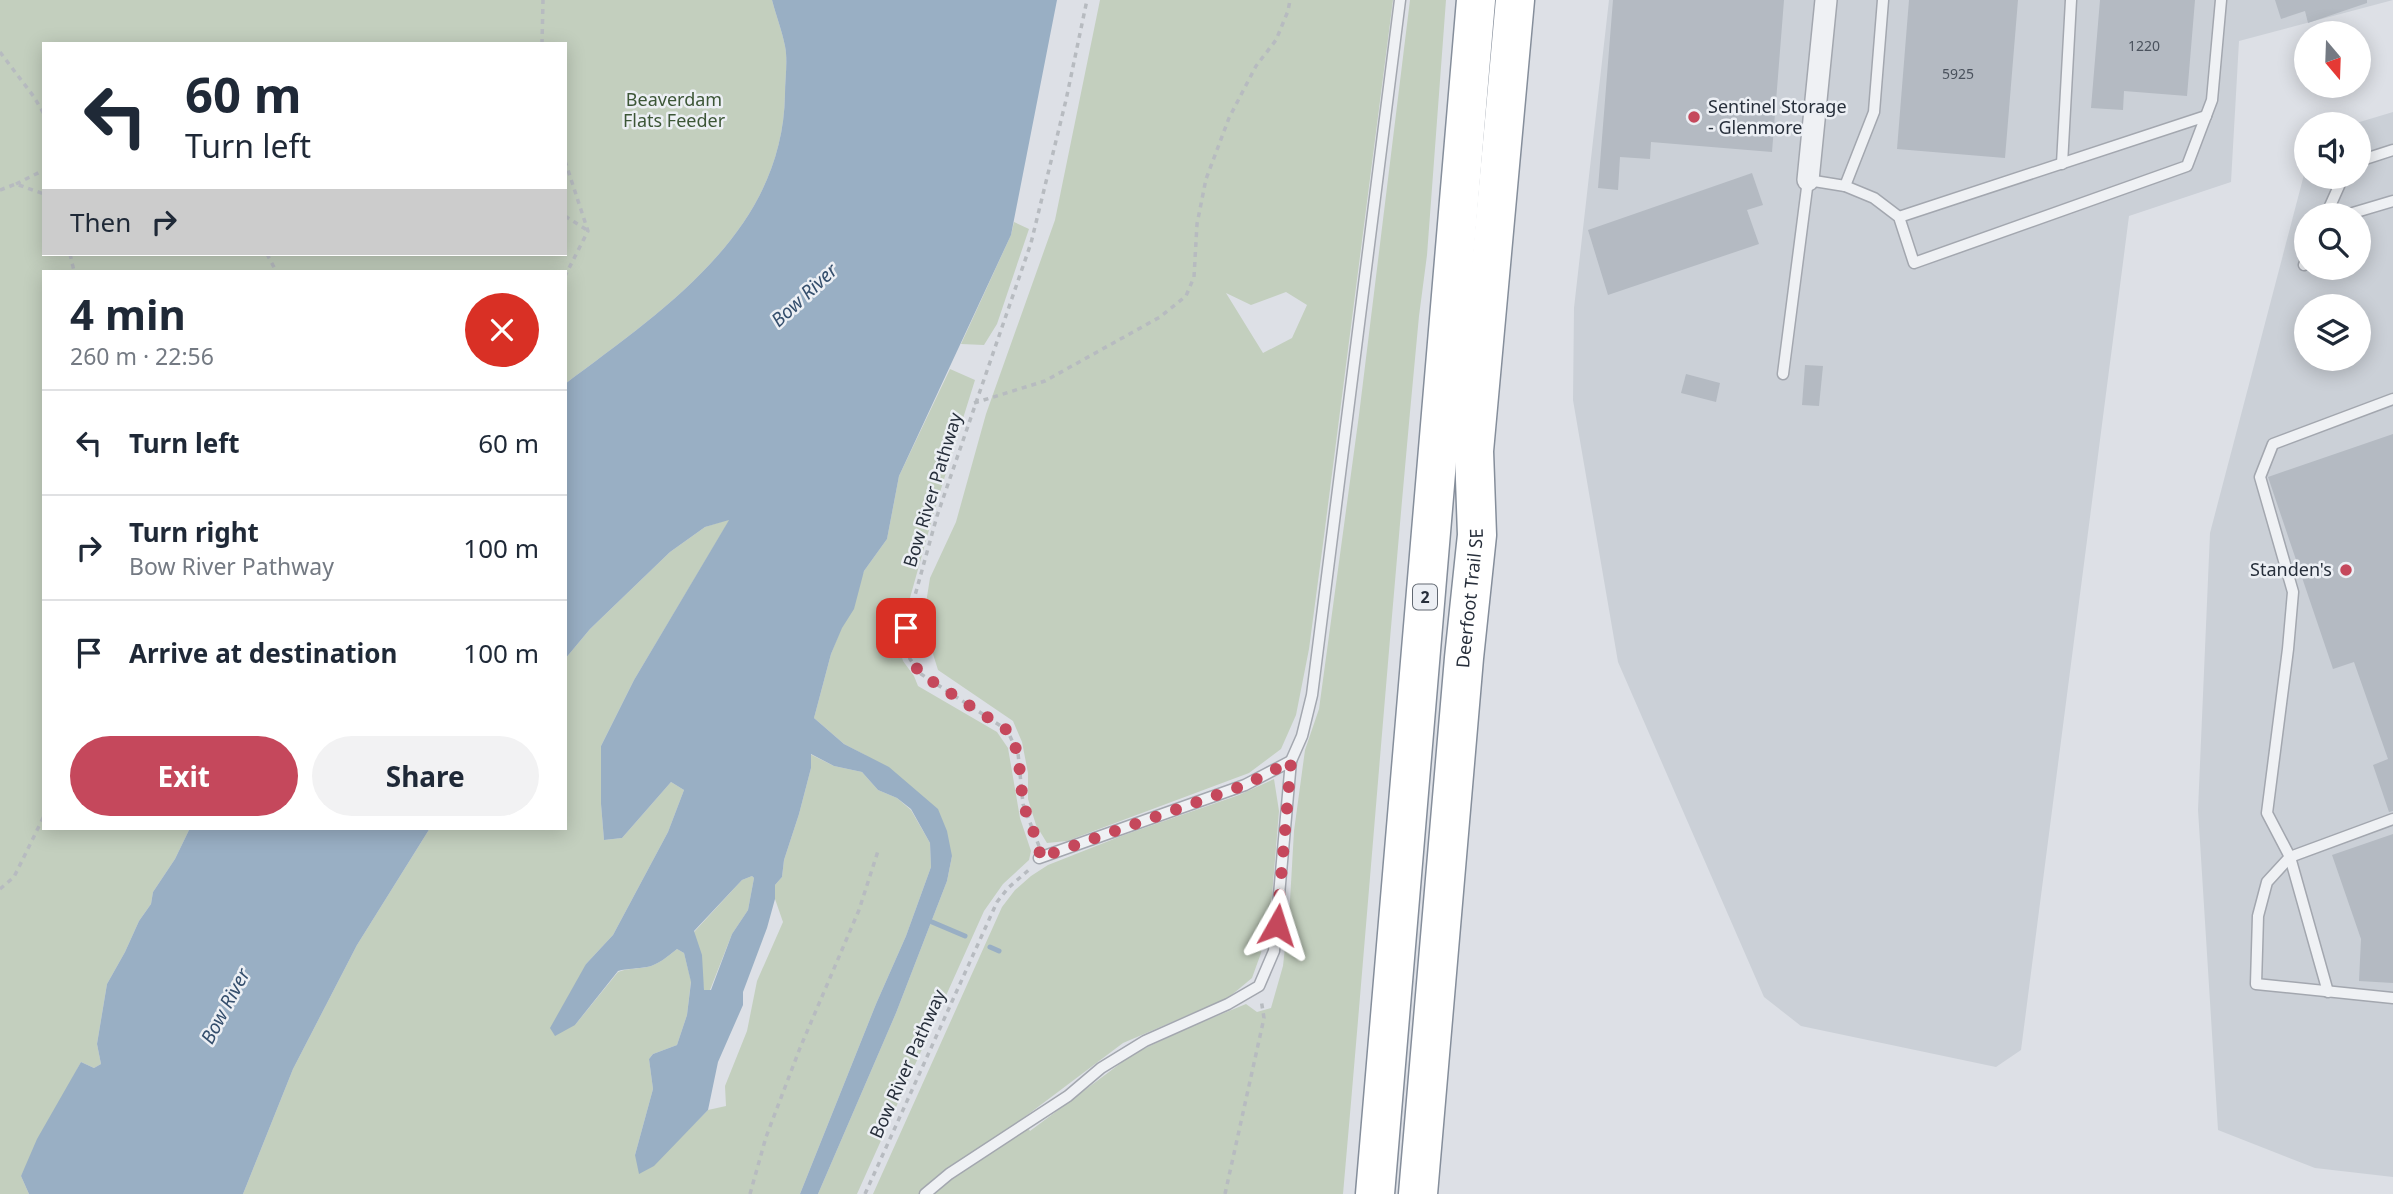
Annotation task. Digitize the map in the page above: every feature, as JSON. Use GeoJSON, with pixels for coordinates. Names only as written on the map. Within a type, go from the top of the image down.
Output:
{"type":"FeatureCollection","features":[{"type":"Feature","properties":{"kind":"highway","name":"2"},"geometry":{"type":"LineString","coordinates":[[1375,1194],[1476,0]]}},
{"type":"Feature","properties":{"kind":"highway","name":"Deerfoot Trail SE"},"geometry":{"type":"LineString","coordinates":[[1418,1194],[1477,535],[1474,451],[1515,0]]}},
{"type":"Feature","properties":{"kind":"highway"},"geometry":{"type":"LineString","coordinates":[[1477,535],[1533,0]]}},
{"type":"Feature","properties":{"kind":"street"},"geometry":{"type":"LineString","coordinates":[[1808,180],[1826,0]]}},
{"type":"Feature","properties":{"kind":"lane"},"geometry":{"type":"LineString","coordinates":[[925,1194],[948,1174],[1068,1096],[1101,1068],[1145,1041],[1228,1004],[1259,986],[1274,951],[1291,761],[1312,695],[1400,0]]}},
{"type":"Feature","properties":{"kind":"lane"},"geometry":{"type":"LineString","coordinates":[[1845,186],[1874,112],[1883,0]]}},
{"type":"Feature","properties":{"kind":"lane"},"geometry":{"type":"LineString","coordinates":[[2063,164],[2071,0]]}},
{"type":"Feature","properties":{"kind":"lane"},"geometry":{"type":"LineString","coordinates":[[1783,374],[1808,180],[1845,186],[1874,198],[1899,217],[1913,263],[2187,166],[2212,100],[2221,0]]}},
{"type":"Feature","properties":{"kind":"lane"},"geometry":{"type":"LineString","coordinates":[[1899,217],[2206,116]]}},
{"type":"Feature","properties":{"kind":"lane"},"geometry":{"type":"LineString","coordinates":[[2371,157],[2393,150]]}},
{"type":"Feature","properties":{"kind":"lane"},"geometry":{"type":"LineString","coordinates":[[2371,208],[2393,201]]}},
{"type":"Feature","properties":{"kind":"lane"},"geometry":{"type":"LineString","coordinates":[[2328,992],[2290,857],[2267,813],[2288,649],[2292,592],[2260,477],[2273,444],[2393,399]]}},
{"type":"Feature","properties":{"kind":"lane"},"geometry":{"type":"LineString","coordinates":[[1039,858],[1245,785],[1291,761]]}},
{"type":"Feature","properties":{"kind":"lane"},"geometry":{"type":"LineString","coordinates":[[2393,819],[2290,857],[2267,882],[2258,916],[2256,984],[2393,998]]}},
{"type":"Feature","properties":{"kind":"path"},"geometry":{"type":"LineString","coordinates":[[542,42],[543,0]]}},
{"type":"Feature","properties":{"kind":"path","name":"Bow River Pathway"},"geometry":{"type":"LineString","coordinates":[[865,1194],[997,902],[1039,858],[1040,849],[1023,804],[1018,753],[1007,730],[921,674],[910,659],[906,628],[937,516],[1031,243],[1087,0]]}},
{"type":"Feature","properties":{"kind":"path"},"geometry":{"type":"LineString","coordinates":[[974,404],[1045,381],[1160,317],[1186,296],[1194,277],[1197,224],[1206,179],[1229,118],[1256,66],[1276,40],[1290,0]]}},
{"type":"Feature","properties":{"kind":"path"},"geometry":{"type":"LineString","coordinates":[[0,52],[42,111]]}},
{"type":"Feature","properties":{"kind":"path"},"geometry":{"type":"LineString","coordinates":[[567,167],[588,231],[567,272]]}},
{"type":"Feature","properties":{"kind":"path"},"geometry":{"type":"LineString","coordinates":[[0,190],[42,171]]}},
{"type":"Feature","properties":{"kind":"path"},"geometry":{"type":"LineString","coordinates":[[16,184],[42,193]]}},
{"type":"Feature","properties":{"kind":"path"},"geometry":{"type":"LineString","coordinates":[[567,217],[588,231]]}},
{"type":"Feature","properties":{"kind":"path"},"geometry":{"type":"LineString","coordinates":[[0,889],[14,877],[42,824]]}},
{"type":"Feature","properties":{"kind":"path"},"geometry":{"type":"LineString","coordinates":[[750,1194],[766,1137],[800,1048],[859,911],[878,851]]}},
{"type":"Feature","properties":{"kind":"path"},"geometry":{"type":"LineString","coordinates":[[1225,1194],[1264,1018],[1259,986]]}},
{"type":"Feature","properties":{"kind":"shaded area"},"geometry":{"type":"Polygon","coordinates":[[[1609,0],[2393,0],[2314,21],[2294,21],[2294,26],[2239,41],[2231,182],[2129,216],[2021,1050],[1996,1067],[1801,1026],[1764,997],[1618,662],[1573,400],[1574,308],[1609,0]]]}},
{"type":"Feature","properties":{"kind":"shaded area"},"geometry":{"type":"Polygon","coordinates":[[[2393,112],[2393,1177],[2315,1168],[2218,1130],[2198,810],[2210,533],[2294,213],[2294,280],[2371,280],[2371,203],[2297,203],[2300,189],[2371,189],[2371,119],[2393,112]]]}},
{"type":"Feature","properties":{"kind":"green space","name":"Beaverdam Flats Feeder"},"geometry":{"type":"Polygon","coordinates":[[[0,0],[772,0],[785,46],[785,94],[779,143],[764,187],[740,227],[711,263],[640,327],[567,382],[567,270],[42,270],[42,830],[189,830],[175,859],[153,892],[151,904],[139,921],[107,984],[97,1044],[101,1064],[94,1068],[81,1062],[21,1176],[29,1194],[0,1194],[0,0]]]}},
{"type":"Feature","properties":{"kind":"green space"},"geometry":{"type":"Polygon","coordinates":[[[1100,0],[1393,0],[1309,649],[1296,715],[1281,749],[1249,773],[1067,841],[1047,843],[1036,825],[1028,799],[1028,773],[1022,742],[1013,721],[938,670],[923,622],[930,578],[956,522],[986,414],[1055,220],[1100,0]],[[1286,292],[1251,305],[1226,293],[1263,353],[1292,338],[1307,305],[1286,292]]]}},
{"type":"Feature","properties":{"kind":"green space"},"geometry":{"type":"Polygon","coordinates":[[[1410,0],[1446,0],[1427,255],[1409,426],[1343,1194],[873,1194],[1002,907],[1015,890],[1048,865],[1239,795],[1274,779],[1279,811],[1272,896],[1261,953],[1252,978],[1228,998],[1123,1043],[1022,1119],[1030,1131],[1133,1054],[1190,1027],[1246,1004],[1257,1012],[1271,1008],[1283,966],[1294,831],[1305,750],[1319,709],[1359,415],[1410,0]]]}},
{"type":"Feature","properties":{"kind":"green space"},"geometry":{"type":"Polygon","coordinates":[[[1014,222],[1029,229],[997,324],[984,345],[961,344],[1011,235],[1014,222]]]}},
{"type":"Feature","properties":{"kind":"green space"},"geometry":{"type":"Polygon","coordinates":[[[950,369],[975,380],[936,505],[901,630],[899,647],[903,661],[918,686],[997,732],[1008,748],[1020,818],[1031,851],[1029,860],[1003,884],[984,911],[857,1194],[818,1194],[896,1013],[947,881],[952,856],[865,755],[844,744],[814,718],[831,654],[864,571],[887,539],[899,476],[950,369]]]}},
{"type":"Feature","properties":{"kind":"green space"},"geometry":{"type":"Polygon","coordinates":[[[730,519],[634,680],[601,746],[604,840],[622,838],[671,782],[684,790],[668,832],[613,935],[586,964],[575,1025],[618,972],[651,966],[677,949],[684,953],[691,981],[687,1015],[677,1045],[653,1054],[649,1059],[653,1089],[635,1155],[671,1147],[708,1110],[726,1106],[725,1086],[747,1031],[757,981],[783,922],[775,899],[775,885],[782,877],[784,860],[799,814],[811,768],[810,754],[834,766],[862,772],[878,790],[897,798],[911,810],[930,843],[931,867],[906,936],[800,1194],[243,1194],[293,1069],[357,945],[429,830],[567,830],[567,657],[590,629],[670,552],[705,527],[730,519]]]}},
{"type":"Feature","properties":{"kind":"green space"},"geometry":{"type":"Polygon","coordinates":[[[752,876],[754,878],[748,910],[732,934],[710,990],[704,990],[694,932],[742,880],[752,876]]]}},
{"type":"Feature","properties":{"kind":"water","name":"Bow River"},"geometry":{"type":"Polygon","coordinates":[[[772,0],[1057,0],[1011,235],[899,476],[887,539],[864,571],[854,609],[831,654],[814,718],[844,744],[889,767],[938,809],[947,831],[952,856],[947,881],[896,1013],[818,1194],[800,1194],[906,936],[931,867],[930,843],[911,809],[897,798],[878,790],[862,772],[834,766],[811,754],[811,768],[784,860],[782,877],[775,885],[775,899],[743,992],[743,1005],[718,1062],[708,1110],[654,1166],[639,1174],[635,1155],[653,1089],[649,1059],[653,1054],[677,1045],[687,1015],[691,982],[684,953],[677,949],[651,966],[618,971],[575,1025],[555,1036],[550,1028],[586,964],[613,935],[668,832],[684,790],[671,782],[622,838],[604,840],[601,746],[634,680],[729,520],[705,527],[670,552],[590,629],[567,657],[567,382],[677,296],[711,263],[740,227],[764,187],[779,143],[786,64],[782,35],[772,0]],[[752,876],[742,880],[694,931],[702,955],[704,990],[711,990],[732,934],[748,910],[754,878],[752,876]]]}},
{"type":"Feature","properties":{"kind":"water","name":"Bow River"},"geometry":{"type":"Polygon","coordinates":[[[189,830],[429,830],[357,945],[293,1069],[243,1194],[29,1194],[21,1176],[37,1139],[81,1062],[94,1068],[101,1064],[97,1044],[107,984],[139,921],[151,904],[153,892],[175,859],[189,830]]]}},
{"type":"Feature","properties":{"kind":"building"},"geometry":{"type":"Polygon","coordinates":[[[1613,0],[1784,0],[1772,152],[1651,142],[1650,159],[1620,157],[1618,190],[1598,188],[1613,0]]]}},
{"type":"Feature","properties":{"kind":"building"},"geometry":{"type":"Polygon","coordinates":[[[1909,0],[2018,0],[2005,158],[1897,149],[1909,0]]]}},
{"type":"Feature","properties":{"kind":"building"},"geometry":{"type":"Polygon","coordinates":[[[2100,0],[2195,0],[2187,96],[2124,91],[2123,110],[2091,108],[2100,0]]]}},
{"type":"Feature","properties":{"kind":"building"},"geometry":{"type":"Polygon","coordinates":[[[2275,0],[2367,0],[2367,3],[2314,21],[2308,21],[2305,11],[2281,19],[2275,0]]]}},
{"type":"Feature","properties":{"kind":"building"},"geometry":{"type":"Polygon","coordinates":[[[1752,173],[1763,205],[1747,210],[1759,244],[1608,295],[1588,230],[1752,173]]]}},
{"type":"Feature","properties":{"kind":"building"},"geometry":{"type":"Polygon","coordinates":[[[1805,365],[1823,366],[1819,406],[1802,405],[1805,365]]]}},
{"type":"Feature","properties":{"kind":"building"},"geometry":{"type":"Polygon","coordinates":[[[1686,374],[1720,383],[1716,402],[1681,393],[1686,374]]]}},
{"type":"Feature","properties":{"kind":"building","name":"Standen's"},"geometry":{"type":"Polygon","coordinates":[[[2393,434],[2393,811],[2389,812],[2373,765],[2388,759],[2354,662],[2333,669],[2268,477],[2393,434]]]}},
{"type":"Feature","properties":{"kind":"building"},"geometry":{"type":"Polygon","coordinates":[[[2393,834],[2393,983],[2359,981],[2361,939],[2332,855],[2393,834]]]}},
{"type":"Feature","properties":{"kind":"waterway"},"geometry":{"type":"LineString","coordinates":[[932,922],[965,936]]}},
{"type":"Feature","properties":{"kind":"waterway"},"geometry":{"type":"LineString","coordinates":[[990,947],[999,951]]}},
{"type":"Feature","properties":{"kind":"place","name":"Sentinel Storage - Glenmore"},"geometry":{"type":"Point","coordinates":[1694,117]}},
{"type":"Feature","properties":{"kind":"place","name":"Standen's"},"geometry":{"type":"Point","coordinates":[2346,570]}},
{"type":"Feature","properties":{"kind":"route"},"geometry":{"type":"LineString","coordinates":[[906,628],[910,659],[921,674],[1007,730],[1018,753],[1023,804],[1040,849],[1039,858],[1245,785],[1291,761],[1277,925]]}}]}
